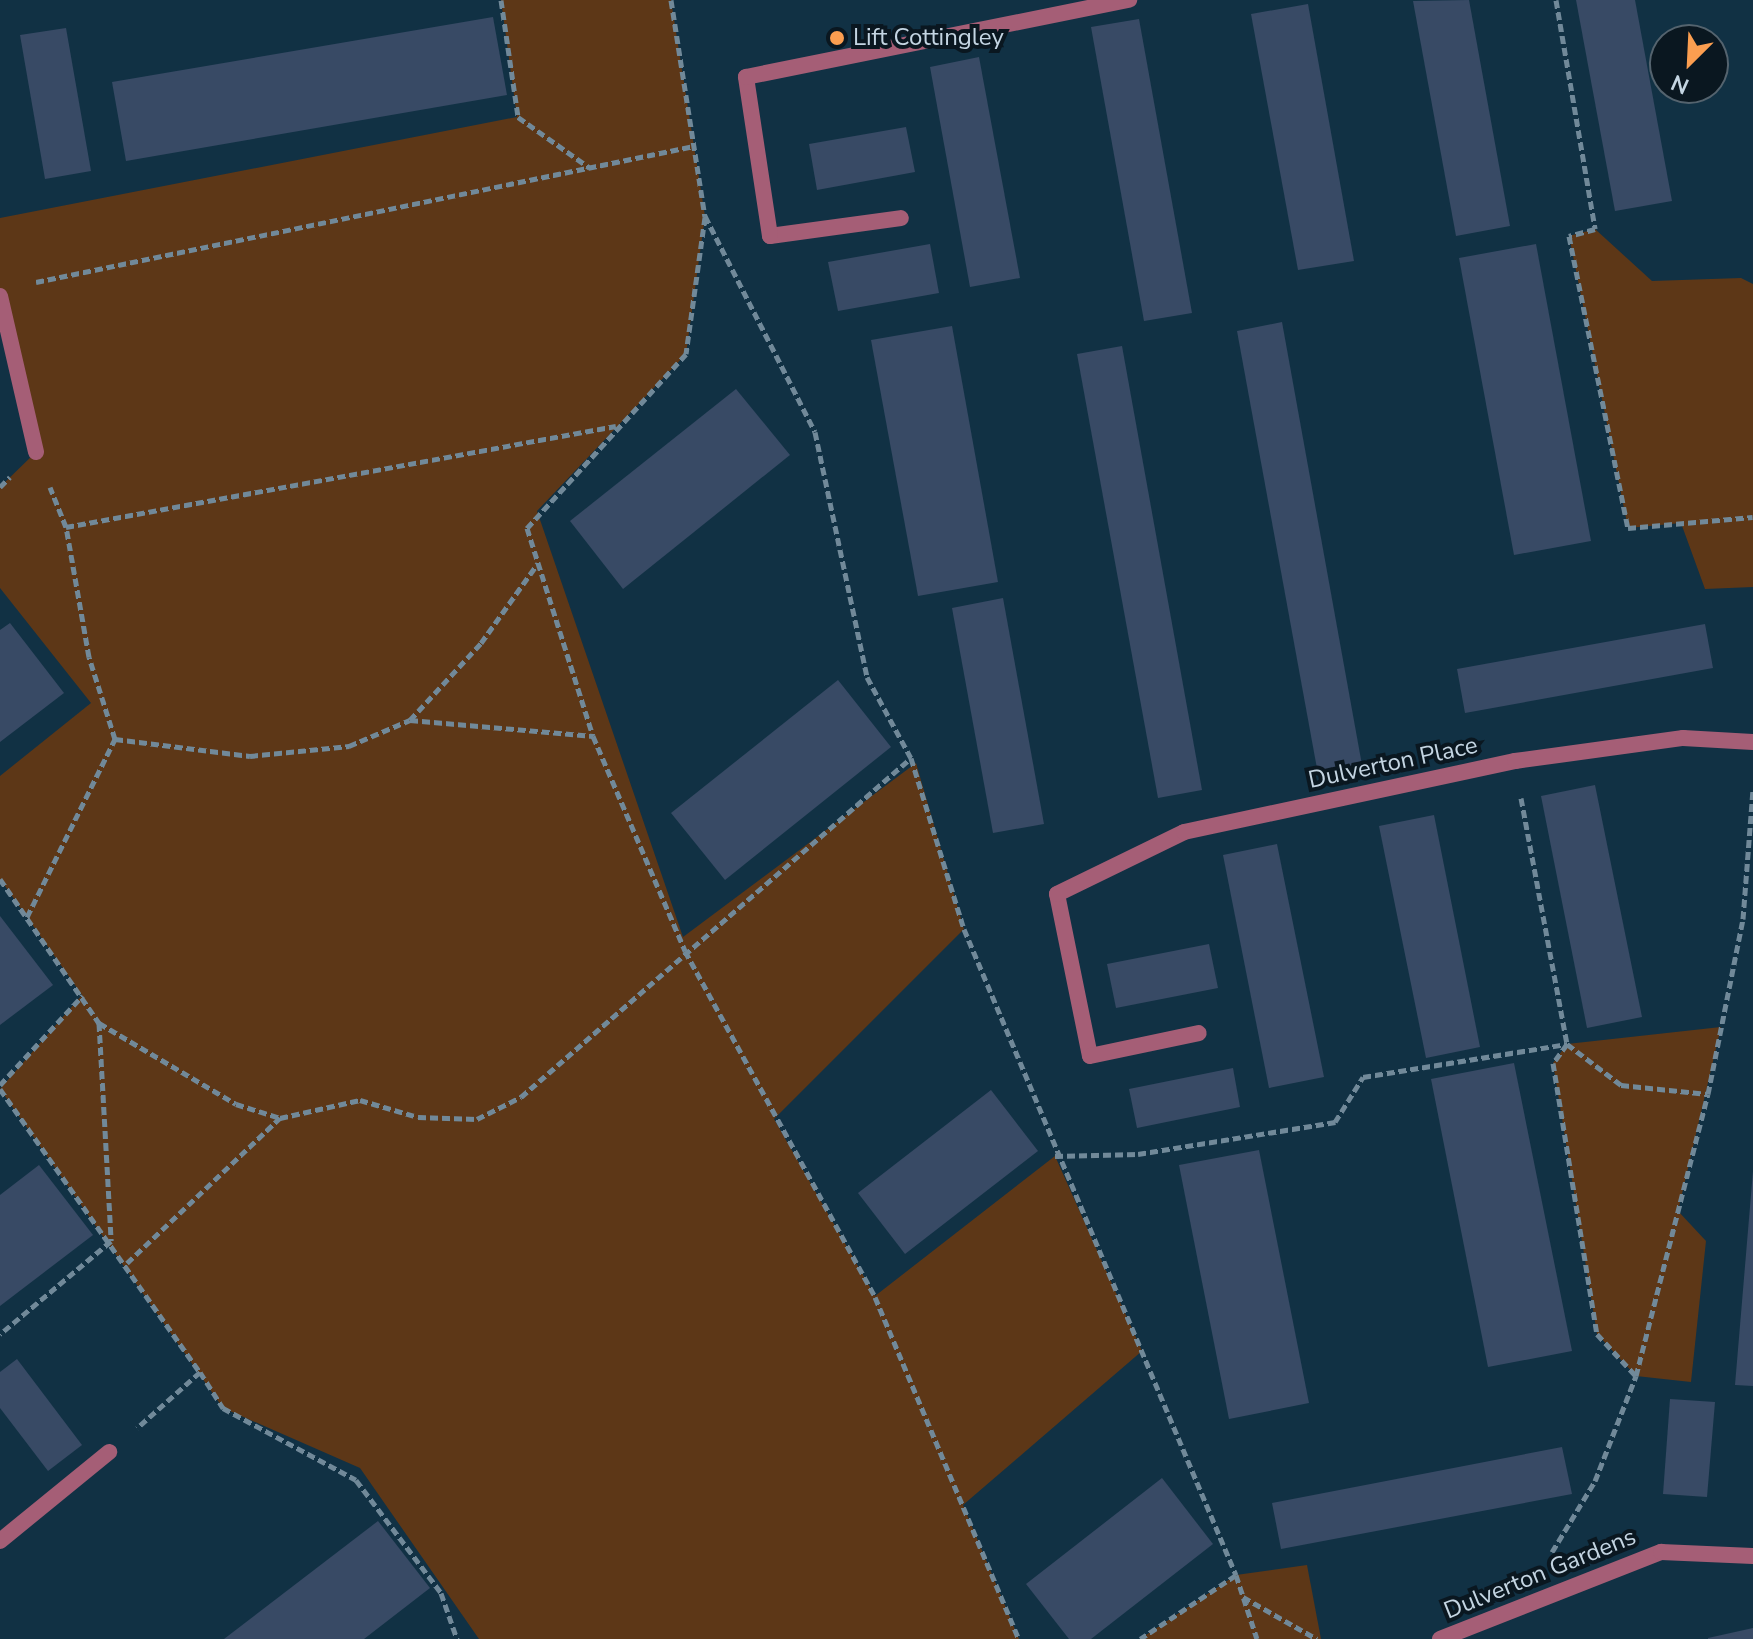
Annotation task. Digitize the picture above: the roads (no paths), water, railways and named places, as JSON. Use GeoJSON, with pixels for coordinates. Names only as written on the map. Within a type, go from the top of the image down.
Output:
{"type":"FeatureCollection","features":[{"type":"Feature","properties":{"kind":"street"},"geometry":{"type":"LineString","coordinates":[[901,218],[770,236],[746,77],[1129,0]]}},
{"type":"Feature","properties":{"kind":"street"},"geometry":{"type":"LineString","coordinates":[[0,296],[36,452]]}},
{"type":"Feature","properties":{"kind":"street","name":"Dulverton Place"},"geometry":{"type":"LineString","coordinates":[[1199,1033],[1090,1056],[1057,894],[1184,832],[1515,761],[1683,738],[1753,742]]}},
{"type":"Feature","properties":{"kind":"street"},"geometry":{"type":"LineString","coordinates":[[0,1541],[109,1452]]}},
{"type":"Feature","properties":{"kind":"street","name":"Dulverton Gardens"},"geometry":{"type":"LineString","coordinates":[[1440,1639],[1661,1552],[1753,1555]]}},
{"type":"Feature","properties":{"kind":"place","name":"Lift Cottingley"},"geometry":{"type":"Point","coordinates":[837,38]}}]}
